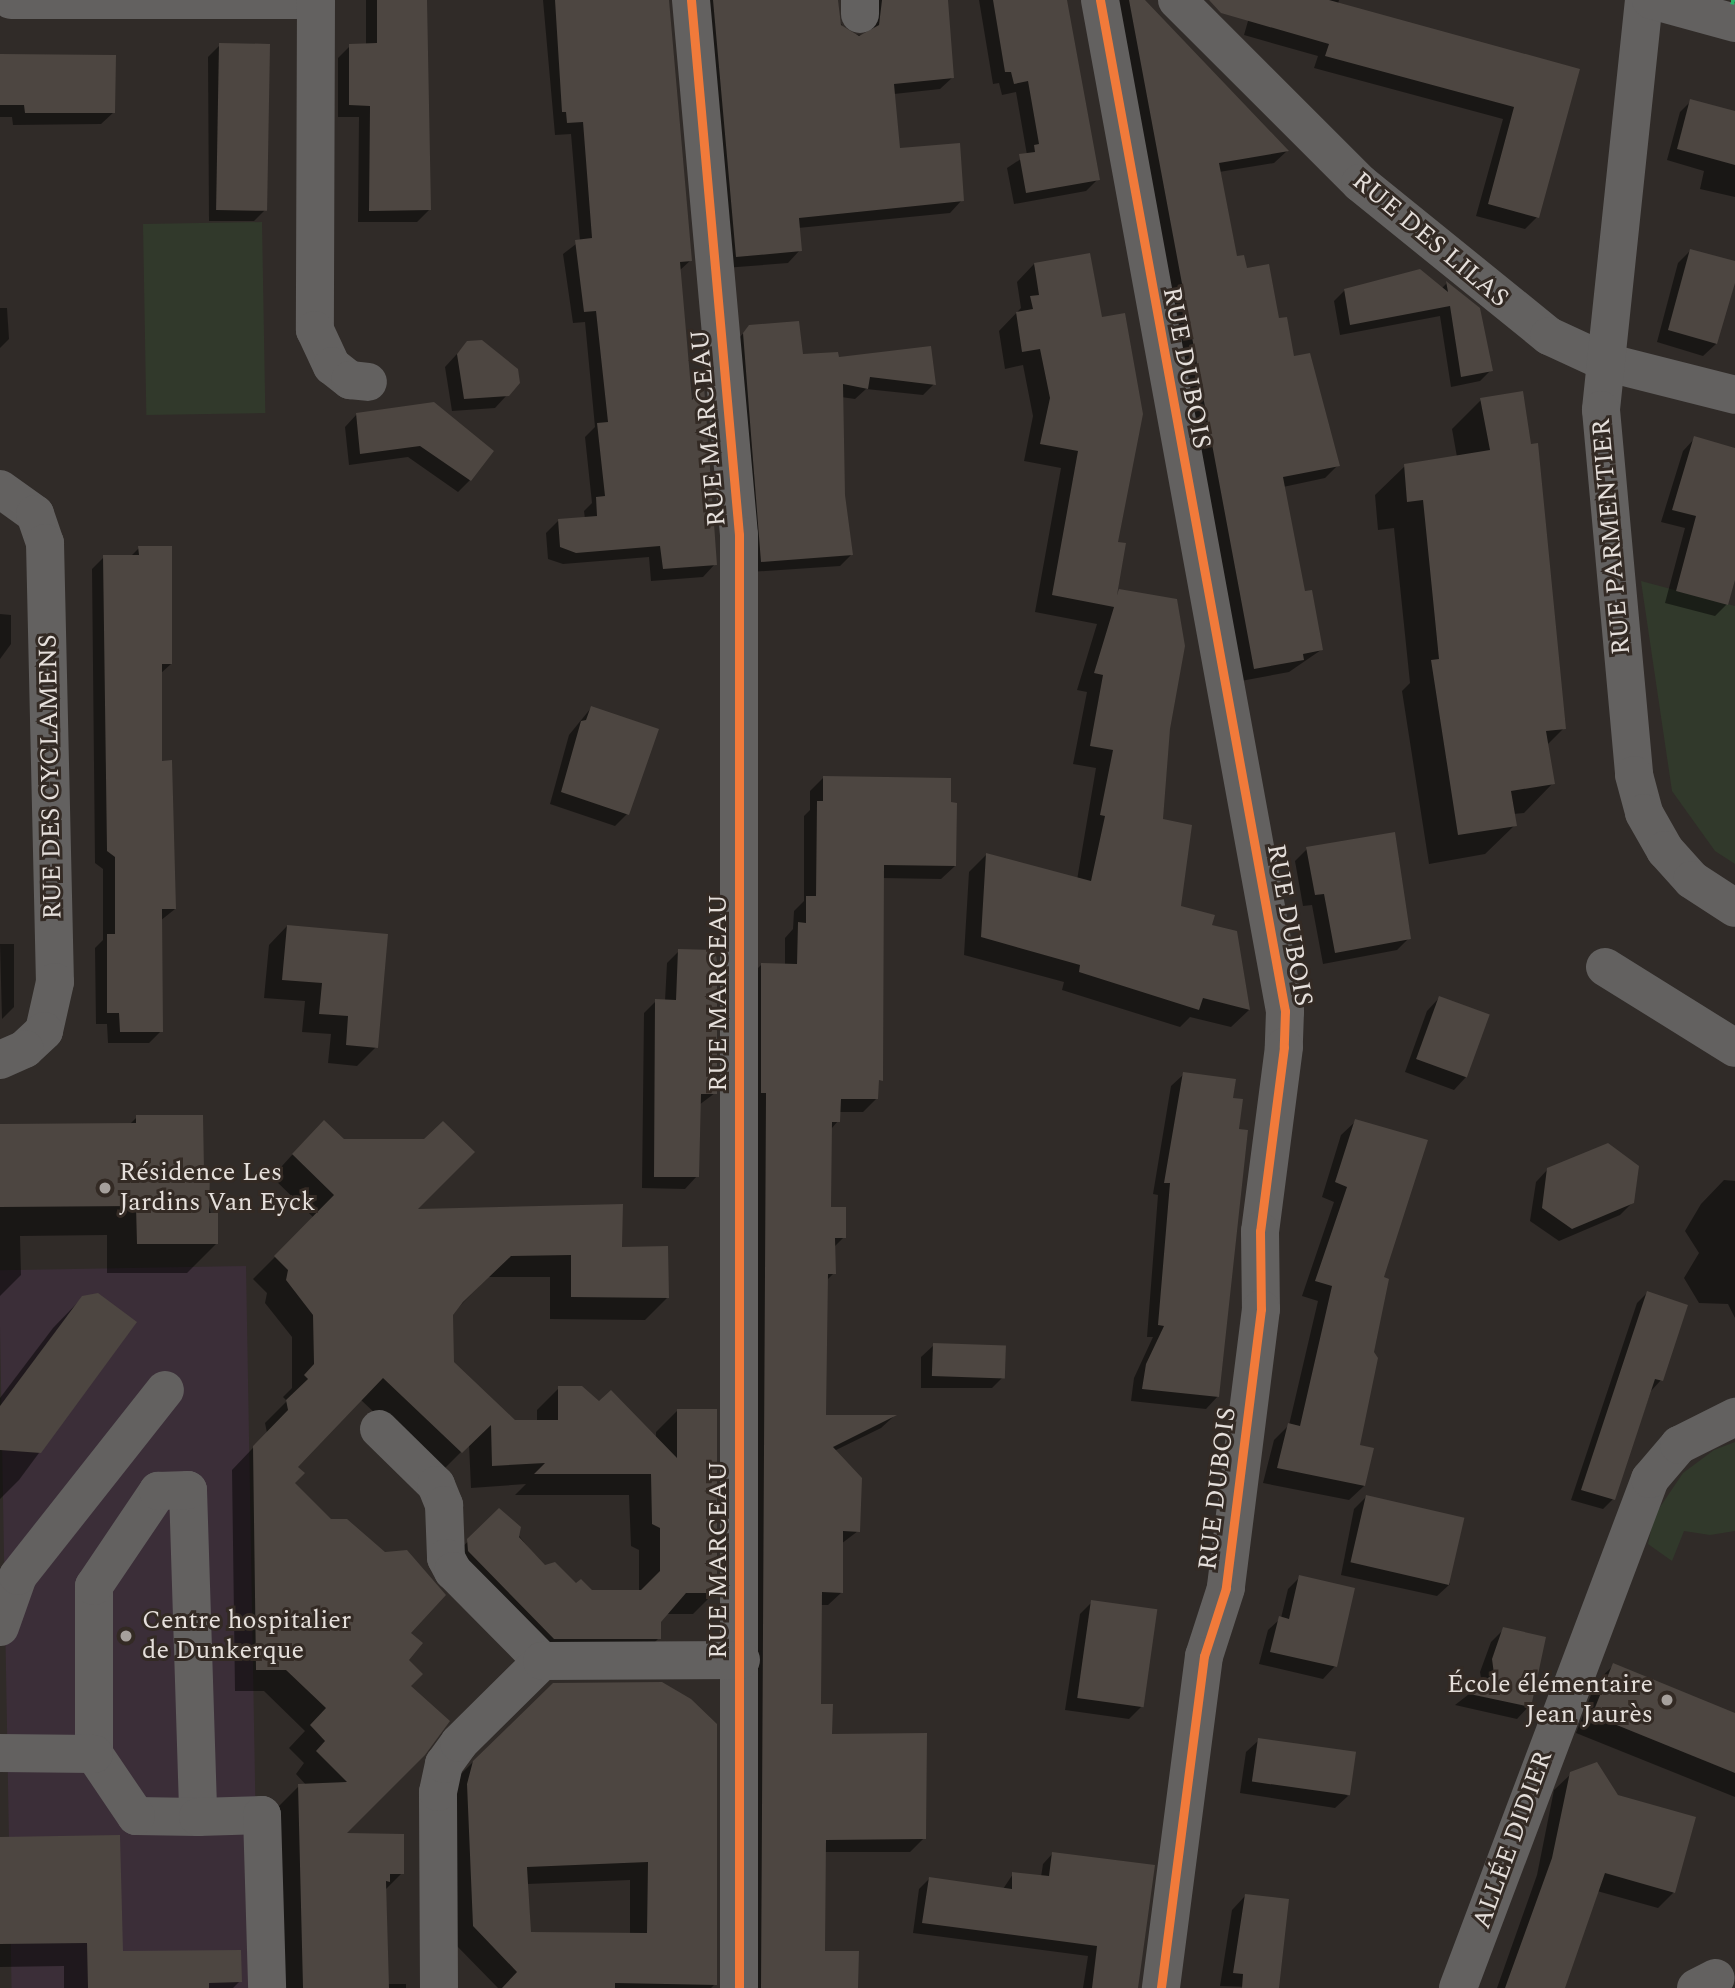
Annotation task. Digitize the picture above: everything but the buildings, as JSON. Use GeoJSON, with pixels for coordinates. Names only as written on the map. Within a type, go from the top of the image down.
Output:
{"type":"FeatureCollection","features":[{"type":"Feature","properties":{"kind":"street"},"geometry":{"type":"LineString","coordinates":[[11,0],[316,0],[315,330],[321,347],[342,376],[368,382]]}},
{"type":"Feature","properties":{"kind":"street","name":"RUE MARCEAU"},"geometry":{"type":"LineString","coordinates":[[691,0],[739,535],[739,1988]]}},
{"type":"Feature","properties":{"kind":"street","name":"RUE DUBOIS"},"geometry":{"type":"LineString","coordinates":[[1100,0],[1284,1011],[1284,1047],[1260,1231],[1262,1292],[1226,1588],[1202,1672],[1161,1988]]}},
{"type":"Feature","properties":{"kind":"street","name":"RUE DES LILAS"},"geometry":{"type":"LineString","coordinates":[[1177,0],[1382,202],[1549,336],[1605,362],[1735,395]]}},
{"type":"Feature","properties":{"kind":"street","name":"RUE PARMENTIER"},"geometry":{"type":"LineString","coordinates":[[1644,0],[1605,362],[1601,447],[1637,792],[1652,831],[1678,865],[1710,894],[1735,908]]}},
{"type":"Feature","properties":{"kind":"street"},"geometry":{"type":"LineString","coordinates":[[1651,0],[1735,23]]}},
{"type":"Feature","properties":{"kind":"street","name":"RUE DES CYCLAMENS"},"geometry":{"type":"LineString","coordinates":[[0,489],[35,514],[44,543],[55,982],[44,1031],[25,1049],[0,1060]]}},
{"type":"Feature","properties":{"kind":"street"},"geometry":{"type":"LineString","coordinates":[[1605,967],[1735,1048]]}},
{"type":"Feature","properties":{"kind":"street"},"geometry":{"type":"LineString","coordinates":[[0,1627],[18,1576],[165,1390]]}},
{"type":"Feature","properties":{"kind":"street","name":"ALLÉE DIDIER"},"geometry":{"type":"LineString","coordinates":[[1458,1988],[1650,1479],[1679,1445],[1735,1417]]}},
{"type":"Feature","properties":{"kind":"street"},"geometry":{"type":"LineString","coordinates":[[379,1429],[436,1485],[444,1505],[446,1558],[453,1571],[542,1661]]}},
{"type":"Feature","properties":{"kind":"street"},"geometry":{"type":"LineString","coordinates":[[198,1816],[188,1490],[158,1491],[94,1586],[94,1754],[136,1816],[198,1816],[262,1815],[267,1988]]}},
{"type":"Feature","properties":{"kind":"street"},"geometry":{"type":"LineString","coordinates":[[439,1988],[438,1793],[444,1764],[459,1743],[542,1661],[741,1660]]}},
{"type":"Feature","properties":{"kind":"street"},"geometry":{"type":"LineString","coordinates":[[0,1753],[94,1754]]}},
{"type":"Feature","properties":{"kind":"shaded area","name":"Centre hospitalier de Dunkerque"},"geometry":{"type":"Polygon","coordinates":[[[246,1266],[259,1988],[12,1988],[0,1270],[246,1266]]]}},
{"type":"Feature","properties":{"kind":"green space"},"geometry":{"type":"Polygon","coordinates":[[[262,222],[265,413],[146,415],[143,224],[262,222]]]}},
{"type":"Feature","properties":{"kind":"green space"},"geometry":{"type":"Polygon","coordinates":[[[1641,581],[1735,606],[1735,864],[1715,851],[1672,791],[1641,581]]]}},
{"type":"Feature","properties":{"kind":"green space"},"geometry":{"type":"Polygon","coordinates":[[[1735,1442],[1735,1531],[1710,1535],[1684,1531],[1672,1561],[1648,1544],[1654,1516],[1683,1473],[1714,1450],[1735,1442]]]}},
{"type":"Feature","properties":{"kind":"marked path"},"geometry":{"type":"LineString","coordinates":[[1731,0],[1735,1]]}},
{"type":"Feature","properties":{"kind":"cycle path"},"geometry":{"type":"LineString","coordinates":[[691,0],[739,535],[739,1988]]}},
{"type":"Feature","properties":{"kind":"cycle path"},"geometry":{"type":"LineString","coordinates":[[1100,0],[1285,1011],[1284,1047],[1260,1231],[1261,1309],[1226,1588],[1204,1656],[1161,1988]]}},
{"type":"Feature","properties":{"kind":"place","name":"Résidence Les Jardins Van Eyck"},"geometry":{"type":"Point","coordinates":[105,1188]}},
{"type":"Feature","properties":{"kind":"place","name":"Centre hospitalier de Dunkerque"},"geometry":{"type":"Point","coordinates":[126,1636]}},
{"type":"Feature","properties":{"kind":"place","name":"École élémentaire Jean Jaurès"},"geometry":{"type":"Point","coordinates":[1667,1700]}}]}
